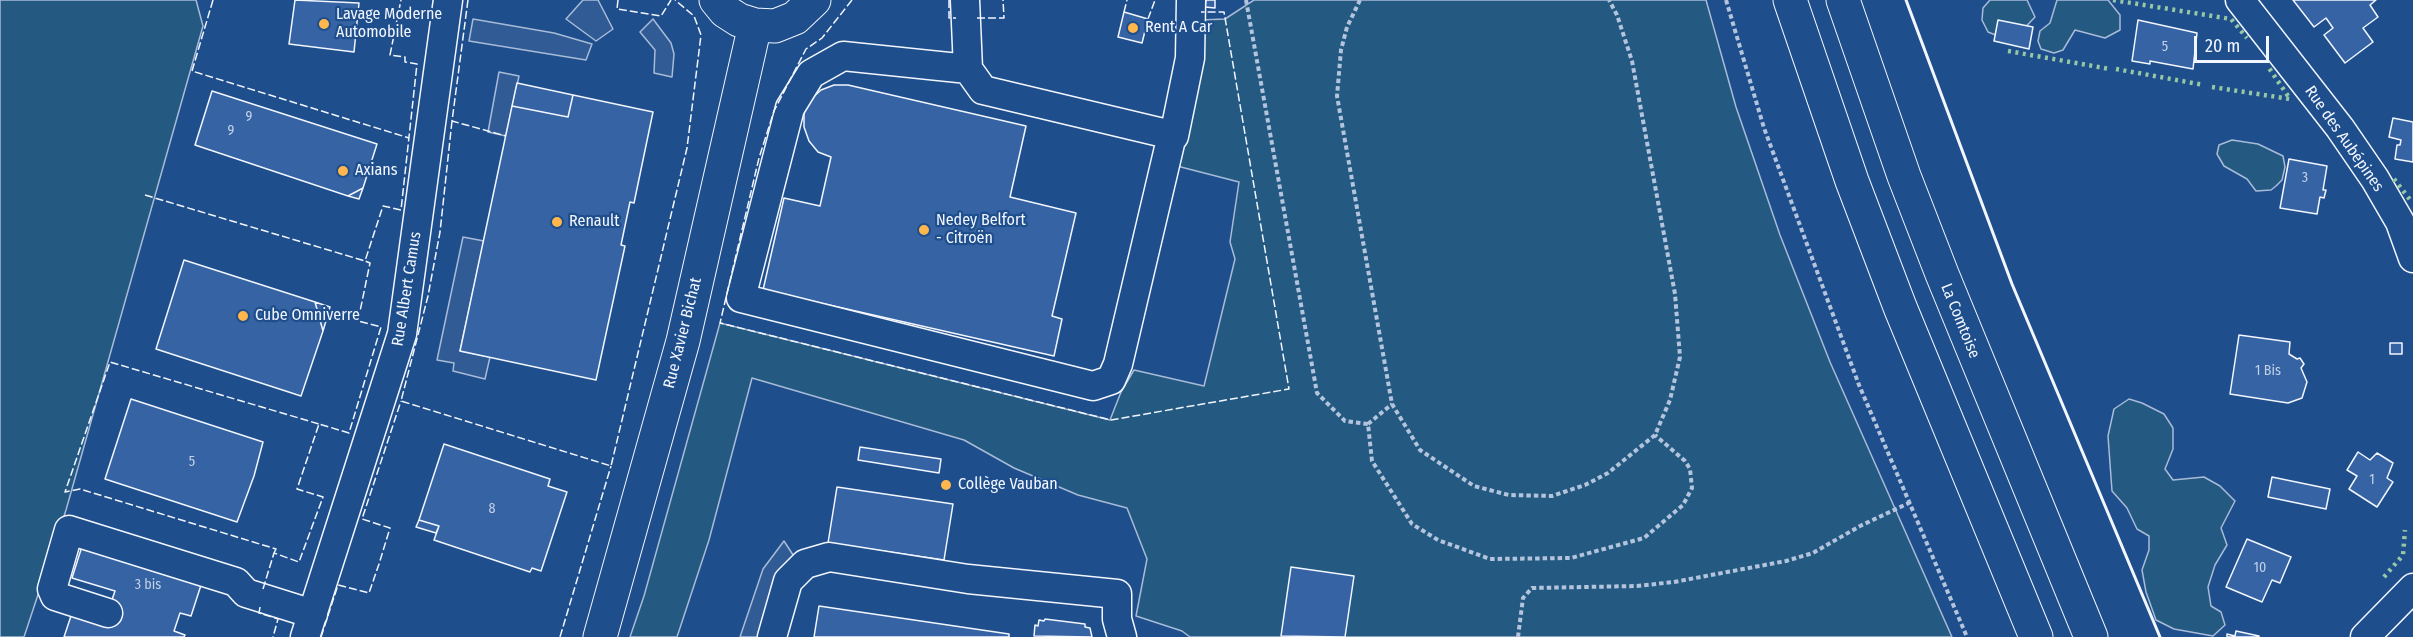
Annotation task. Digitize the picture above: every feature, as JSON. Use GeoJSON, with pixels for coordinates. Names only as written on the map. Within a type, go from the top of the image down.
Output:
{"type":"FeatureCollection","features":[{"type":"Feature","properties":{"kind":"main road"},"geometry":{"type":"LineString","coordinates":[[716,0],[732,15],[755,26],[775,26],[795,18],[814,0]]}},
{"type":"Feature","properties":{"kind":"main road"},"geometry":{"type":"LineString","coordinates":[[1790,0],[1852,181],[1900,307],[2036,637]]}},
{"type":"Feature","properties":{"kind":"main road","name":"La Comtoise"},"geometry":{"type":"LineString","coordinates":[[1843,0],[1904,176],[1941,274],[2091,637]]}},
{"type":"Feature","properties":{"kind":"main road","name":"Rue Xavier Bichat"},"geometry":{"type":"LineString","coordinates":[[600,637],[682,341],[755,26]]}},
{"type":"Feature","properties":{"kind":"street","name":"Rue Albert Camus"},"geometry":{"type":"LineString","coordinates":[[309,625],[402,334],[448,0]]}},
{"type":"Feature","properties":{"kind":"street"},"geometry":{"type":"LineString","coordinates":[[965,0],[968,69],[983,90],[1172,135]]}},
{"type":"Feature","properties":{"kind":"street"},"geometry":{"type":"LineString","coordinates":[[968,69],[843,56],[811,74],[790,108],[741,298],[1093,386],[1111,380],[1118,364],[1172,135],[1174,136],[1190,58],[1191,0]]}},
{"type":"Feature","properties":{"kind":"street","name":"Rue des Aubépines"},"geometry":{"type":"LineString","coordinates":[[2240,0],[2340,128],[2375,179],[2400,222],[2413,258]]}},
{"type":"Feature","properties":{"kind":"street"},"geometry":{"type":"LineString","coordinates":[[108,613],[55,596],[52,589],[69,530],[236,582],[246,593],[309,625]]}},
{"type":"Feature","properties":{"kind":"street"},"geometry":{"type":"LineString","coordinates":[[772,637],[788,581],[805,564],[828,557],[968,579],[1117,594],[1117,619],[1122,637]]}},
{"type":"Feature","properties":{"kind":"street"},"geometry":{"type":"LineString","coordinates":[[2365,637],[2413,588]]}},
{"type":"Feature","properties":{"kind":"path"},"geometry":{"type":"LineString","coordinates":[[1246,0],[1317,393],[1345,421],[1368,424],[1392,404]]}},
{"type":"Feature","properties":{"kind":"path"},"geometry":{"type":"LineString","coordinates":[[1360,0],[1347,27],[1341,50],[1337,96],[1392,404],[1420,450],[1474,486],[1509,495],[1552,496],[1585,485],[1628,460],[1655,435],[1670,400],[1678,369],[1679,319],[1632,61],[1617,15],[1609,0]]}},
{"type":"Feature","properties":{"kind":"path"},"geometry":{"type":"LineString","coordinates":[[1726,0],[1764,128],[1859,385],[1967,637]]}},
{"type":"Feature","properties":{"kind":"path"},"geometry":{"type":"LineString","coordinates":[[1368,424],[1372,461],[1412,524],[1438,540],[1490,559],[1571,558],[1644,538],[1659,528],[1683,505],[1692,488],[1693,480],[1690,469],[1679,454],[1655,435]]}},
{"type":"Feature","properties":{"kind":"path"},"geometry":{"type":"LineString","coordinates":[[1518,637],[1523,598],[1532,588],[1637,586],[1674,582],[1786,561],[1813,553],[1860,526],[1911,502]]}},
{"type":"Feature","properties":{"kind":"shaded area"},"geometry":{"type":"Polygon","coordinates":[[[0,0],[196,0],[203,26],[66,510],[24,637],[0,637],[0,0]]]}},
{"type":"Feature","properties":{"kind":"shaded area"},"geometry":{"type":"Polygon","coordinates":[[[583,0],[598,0],[613,29],[596,41],[566,19],[583,0]]]}},
{"type":"Feature","properties":{"kind":"shaded area"},"geometry":{"type":"Polygon","coordinates":[[[1254,0],[1706,0],[1736,107],[1780,235],[1830,362],[1952,637],[1190,637],[1182,631],[1136,616],[1147,559],[1127,508],[1078,495],[1014,468],[964,440],[752,378],[709,540],[677,637],[630,637],[644,596],[720,323],[1110,420],[1121,392],[1134,370],[1204,386],[1235,259],[1230,242],[1239,182],[1177,166],[1200,20],[1225,19],[1254,0]]]}},
{"type":"Feature","properties":{"kind":"shaded area"},"geometry":{"type":"Polygon","coordinates":[[[1990,0],[2027,0],[2035,17],[2013,40],[1993,34],[1988,32],[1982,20],[1983,8],[1990,0]]]}},
{"type":"Feature","properties":{"kind":"shaded area"},"geometry":{"type":"Polygon","coordinates":[[[2057,0],[2108,0],[2120,15],[2120,30],[2105,38],[2075,30],[2063,50],[2054,53],[2041,49],[2038,41],[2040,31],[2050,23],[2057,0]]]}},
{"type":"Feature","properties":{"kind":"shaded area"},"geometry":{"type":"Polygon","coordinates":[[[473,19],[554,33],[592,44],[586,60],[469,41],[473,19]]]}},
{"type":"Feature","properties":{"kind":"shaded area"},"geometry":{"type":"Polygon","coordinates":[[[653,19],[671,43],[674,54],[672,77],[654,73],[655,50],[640,32],[653,19]]]}},
{"type":"Feature","properties":{"kind":"shaded area"},"geometry":{"type":"Polygon","coordinates":[[[499,72],[519,76],[506,136],[488,132],[499,72]]]}},
{"type":"Feature","properties":{"kind":"shaded area"},"geometry":{"type":"Polygon","coordinates":[[[2232,140],[2258,144],[2283,156],[2285,167],[2282,180],[2271,190],[2256,191],[2247,179],[2224,166],[2217,154],[2219,145],[2232,140]]]}},
{"type":"Feature","properties":{"kind":"shaded area"},"geometry":{"type":"Polygon","coordinates":[[[463,237],[484,241],[460,351],[490,357],[485,379],[453,371],[454,363],[437,360],[463,237]]]}},
{"type":"Feature","properties":{"kind":"shaded area"},"geometry":{"type":"Polygon","coordinates":[[[2129,399],[2164,414],[2173,428],[2173,449],[2165,469],[2173,480],[2204,477],[2220,486],[2235,501],[2221,528],[2227,545],[2215,565],[2208,587],[2211,606],[2221,612],[2225,625],[2213,636],[2174,629],[2156,620],[2146,592],[2142,570],[2149,550],[2149,536],[2137,529],[2127,508],[2112,491],[2108,436],[2114,409],[2129,399]]]}},
{"type":"Feature","properties":{"kind":"shaded area"},"geometry":{"type":"Polygon","coordinates":[[[784,541],[795,558],[760,637],[740,637],[763,569],[784,541]]]}},
{"type":"Feature","properties":{"kind":"building","name":"Lavage Moderne Automobile"},"geometry":{"type":"Polygon","coordinates":[[[295,0],[359,3],[354,52],[289,44],[295,0]]]}},
{"type":"Feature","properties":{"kind":"building"},"geometry":{"type":"Polygon","coordinates":[[[1206,0],[1215,0],[1215,8],[1205,7],[1206,0]]]}},
{"type":"Feature","properties":{"kind":"building"},"geometry":{"type":"Polygon","coordinates":[[[2293,0],[2376,0],[2370,5],[2378,17],[2363,28],[2373,42],[2345,63],[2324,35],[2333,28],[2326,18],[2314,27],[2293,0]]]}},
{"type":"Feature","properties":{"kind":"building","name":"Rent A Car"},"geometry":{"type":"Polygon","coordinates":[[[1124,12],[1148,19],[1142,43],[1118,37],[1124,12]]]}},
{"type":"Feature","properties":{"kind":"building"},"geometry":{"type":"Polygon","coordinates":[[[1998,20],[2033,27],[2029,49],[1994,41],[1998,20]]]}},
{"type":"Feature","properties":{"kind":"building"},"geometry":{"type":"Polygon","coordinates":[[[2138,20],[2197,33],[2193,69],[2150,61],[2150,64],[2132,61],[2138,20]]]}},
{"type":"Feature","properties":{"kind":"building"},"geometry":{"type":"Polygon","coordinates":[[[517,83],[573,95],[568,117],[512,106],[517,83]]]}},
{"type":"Feature","properties":{"kind":"building","name":"Nedey Belfort - Citroën"},"geometry":{"type":"Polygon","coordinates":[[[834,85],[848,85],[1026,126],[1010,197],[1076,213],[1052,316],[1062,319],[1054,356],[763,290],[784,198],[820,206],[831,157],[818,152],[809,141],[804,127],[804,113],[810,100],[821,90],[834,85]]]}},
{"type":"Feature","properties":{"kind":"building"},"geometry":{"type":"Polygon","coordinates":[[[212,91],[377,144],[363,188],[348,196],[195,145],[212,91]]]}},
{"type":"Feature","properties":{"kind":"building","name":"Renault"},"geometry":{"type":"Polygon","coordinates":[[[573,95],[653,112],[634,203],[630,202],[621,245],[625,246],[596,380],[460,351],[512,106],[568,117],[573,95]]]}},
{"type":"Feature","properties":{"kind":"building"},"geometry":{"type":"Polygon","coordinates":[[[2393,118],[2413,122],[2413,162],[2395,159],[2397,145],[2400,145],[2401,140],[2389,137],[2393,118]]]}},
{"type":"Feature","properties":{"kind":"building"},"geometry":{"type":"Polygon","coordinates":[[[2289,159],[2327,166],[2323,190],[2326,190],[2324,198],[2320,197],[2317,214],[2280,208],[2289,159]]]}},
{"type":"Feature","properties":{"kind":"building"},"geometry":{"type":"Polygon","coordinates":[[[363,188],[359,199],[348,196],[363,188]]]}},
{"type":"Feature","properties":{"kind":"building","name":"Cube Omniverre"},"geometry":{"type":"Polygon","coordinates":[[[184,260],[315,302],[323,331],[301,396],[156,349],[184,260]]]}},
{"type":"Feature","properties":{"kind":"building"},"geometry":{"type":"Polygon","coordinates":[[[315,302],[330,307],[323,331],[315,302]]]}},
{"type":"Feature","properties":{"kind":"building"},"geometry":{"type":"Polygon","coordinates":[[[2239,335],[2290,342],[2289,354],[2297,359],[2300,358],[2304,364],[2301,368],[2307,382],[2302,398],[2288,403],[2230,394],[2239,335]]]}},
{"type":"Feature","properties":{"kind":"building"},"geometry":{"type":"Polygon","coordinates":[[[2390,343],[2402,343],[2402,354],[2390,354],[2390,343]]]}},
{"type":"Feature","properties":{"kind":"building"},"geometry":{"type":"Polygon","coordinates":[[[131,399],[263,442],[254,476],[237,522],[105,479],[131,399]]]}},
{"type":"Feature","properties":{"kind":"building"},"geometry":{"type":"Polygon","coordinates":[[[444,444],[550,479],[548,486],[567,492],[541,571],[532,568],[530,572],[434,540],[439,526],[419,520],[444,444]]]}},
{"type":"Feature","properties":{"kind":"building"},"geometry":{"type":"Polygon","coordinates":[[[860,447],[941,459],[939,473],[858,460],[860,447]]]}},
{"type":"Feature","properties":{"kind":"building"},"geometry":{"type":"Polygon","coordinates":[[[2358,452],[2370,460],[2377,453],[2393,463],[2387,478],[2393,482],[2377,507],[2349,489],[2357,476],[2347,470],[2358,452]]]}},
{"type":"Feature","properties":{"kind":"building"},"geometry":{"type":"Polygon","coordinates":[[[2272,477],[2330,489],[2326,509],[2268,497],[2272,477]]]}},
{"type":"Feature","properties":{"kind":"building"},"geometry":{"type":"Polygon","coordinates":[[[837,487],[953,504],[944,560],[828,543],[837,487]]]}},
{"type":"Feature","properties":{"kind":"building"},"geometry":{"type":"Polygon","coordinates":[[[419,520],[439,526],[436,533],[416,527],[419,520]]]}},
{"type":"Feature","properties":{"kind":"building"},"geometry":{"type":"Polygon","coordinates":[[[2247,539],[2291,557],[2280,583],[2272,580],[2262,602],[2226,587],[2247,539]]]}},
{"type":"Feature","properties":{"kind":"building"},"geometry":{"type":"Polygon","coordinates":[[[84,540],[203,579],[191,616],[180,613],[174,631],[185,635],[184,637],[64,637],[73,610],[105,620],[115,591],[72,578],[84,540]]]}},
{"type":"Feature","properties":{"kind":"building"},"geometry":{"type":"Polygon","coordinates":[[[1291,567],[1354,576],[1345,637],[1281,636],[1291,567]]]}},
{"type":"Feature","properties":{"kind":"building"},"geometry":{"type":"Polygon","coordinates":[[[819,606],[1009,634],[1009,637],[814,637],[819,606]]]}},
{"type":"Feature","properties":{"kind":"building"},"geometry":{"type":"Polygon","coordinates":[[[1045,619],[1085,624],[1085,627],[1090,628],[1092,637],[1034,636],[1035,625],[1038,626],[1039,620],[1044,621],[1045,619]]]}},
{"type":"Feature","properties":{"kind":"building"},"geometry":{"type":"Polygon","coordinates":[[[2236,631],[2259,637],[2227,637],[2227,634],[2235,636],[2236,631]]]}},
{"type":"Feature","properties":{"kind":"hedge"},"geometry":{"type":"LineString","coordinates":[[2113,0],[2231,19],[2247,38]]}},
{"type":"Feature","properties":{"kind":"hedge"},"geometry":{"type":"LineString","coordinates":[[2008,51],[2110,69]]}},
{"type":"Feature","properties":{"kind":"hedge"},"geometry":{"type":"LineString","coordinates":[[2212,87],[2290,99],[2269,68]]}},
{"type":"Feature","properties":{"kind":"hedge"},"geometry":{"type":"LineString","coordinates":[[2116,69],[2204,85]]}},
{"type":"Feature","properties":{"kind":"hedge"},"geometry":{"type":"LineString","coordinates":[[2394,179],[2411,201]]}},
{"type":"Feature","properties":{"kind":"hedge"},"geometry":{"type":"LineString","coordinates":[[2384,577],[2403,555],[2405,530]]}},
{"type":"Feature","properties":{"kind":"fence"},"geometry":{"type":"LineString","coordinates":[[213,0],[192,71],[409,138]]}},
{"type":"Feature","properties":{"kind":"fence"},"geometry":{"type":"LineString","coordinates":[[263,589],[274,553],[299,562],[323,497],[297,489],[319,424],[349,433],[381,327],[358,321],[370,263],[365,261],[383,206],[401,210],[417,64],[405,62],[405,57],[390,55],[401,0]]}},
{"type":"Feature","properties":{"kind":"fence"},"geometry":{"type":"LineString","coordinates":[[468,0],[452,121],[506,136]]}},
{"type":"Feature","properties":{"kind":"fence"},"geometry":{"type":"LineString","coordinates":[[618,0],[617,9],[661,16],[671,0]]}},
{"type":"Feature","properties":{"kind":"fence"},"geometry":{"type":"LineString","coordinates":[[452,121],[440,232],[428,296],[401,401],[611,466],[687,148],[701,35],[694,16],[675,0]]}},
{"type":"Feature","properties":{"kind":"fence"},"geometry":{"type":"LineString","coordinates":[[852,0],[822,38],[806,49],[774,111],[759,158],[720,323],[1111,420],[1289,389],[1224,12],[1201,12]]}},
{"type":"Feature","properties":{"kind":"fence"},"geometry":{"type":"LineString","coordinates":[[949,0],[949,18],[956,18]]}},
{"type":"Feature","properties":{"kind":"fence"},"geometry":{"type":"LineString","coordinates":[[977,18],[1004,18],[1003,0]]}},
{"type":"Feature","properties":{"kind":"fence"},"geometry":{"type":"LineString","coordinates":[[1124,12],[1127,0]]}},
{"type":"Feature","properties":{"kind":"fence"},"geometry":{"type":"LineString","coordinates":[[1148,19],[1155,0]]}},
{"type":"Feature","properties":{"kind":"fence"},"geometry":{"type":"LineString","coordinates":[[145,195],[365,261]]}},
{"type":"Feature","properties":{"kind":"fence"},"geometry":{"type":"LineString","coordinates":[[274,553],[276,549],[80,489],[65,492],[110,362],[319,424]]}},
{"type":"Feature","properties":{"kind":"fence"},"geometry":{"type":"LineString","coordinates":[[321,637],[338,585],[369,593],[379,564],[390,528],[362,519],[401,401]]}},
{"type":"Feature","properties":{"kind":"fence"},"geometry":{"type":"LineString","coordinates":[[560,637],[611,466]]}},
{"type":"Feature","properties":{"kind":"fence"},"geometry":{"type":"LineString","coordinates":[[260,607],[259,613],[278,619],[273,637]]}},
{"type":"Feature","properties":{"kind":"wall"},"geometry":{"type":"LineString","coordinates":[[1906,0],[2012,284],[2160,637]]}},
{"type":"Feature","properties":{"kind":"place","name":"Lavage Moderne Automobile"},"geometry":{"type":"Point","coordinates":[324,24]}},
{"type":"Feature","properties":{"kind":"place","name":"Rent A Car"},"geometry":{"type":"Point","coordinates":[1133,28]}},
{"type":"Feature","properties":{"kind":"place","name":"Axians"},"geometry":{"type":"Point","coordinates":[343,171]}},
{"type":"Feature","properties":{"kind":"place","name":"Renault"},"geometry":{"type":"Point","coordinates":[557,222]}},
{"type":"Feature","properties":{"kind":"place","name":"Nedey Belfort - Citroën"},"geometry":{"type":"Point","coordinates":[924,230]}},
{"type":"Feature","properties":{"kind":"place","name":"Cube Omniverre"},"geometry":{"type":"Point","coordinates":[243,316]}},
{"type":"Feature","properties":{"kind":"place","name":"Collège Vauban"},"geometry":{"type":"Point","coordinates":[946,485]}}]}
